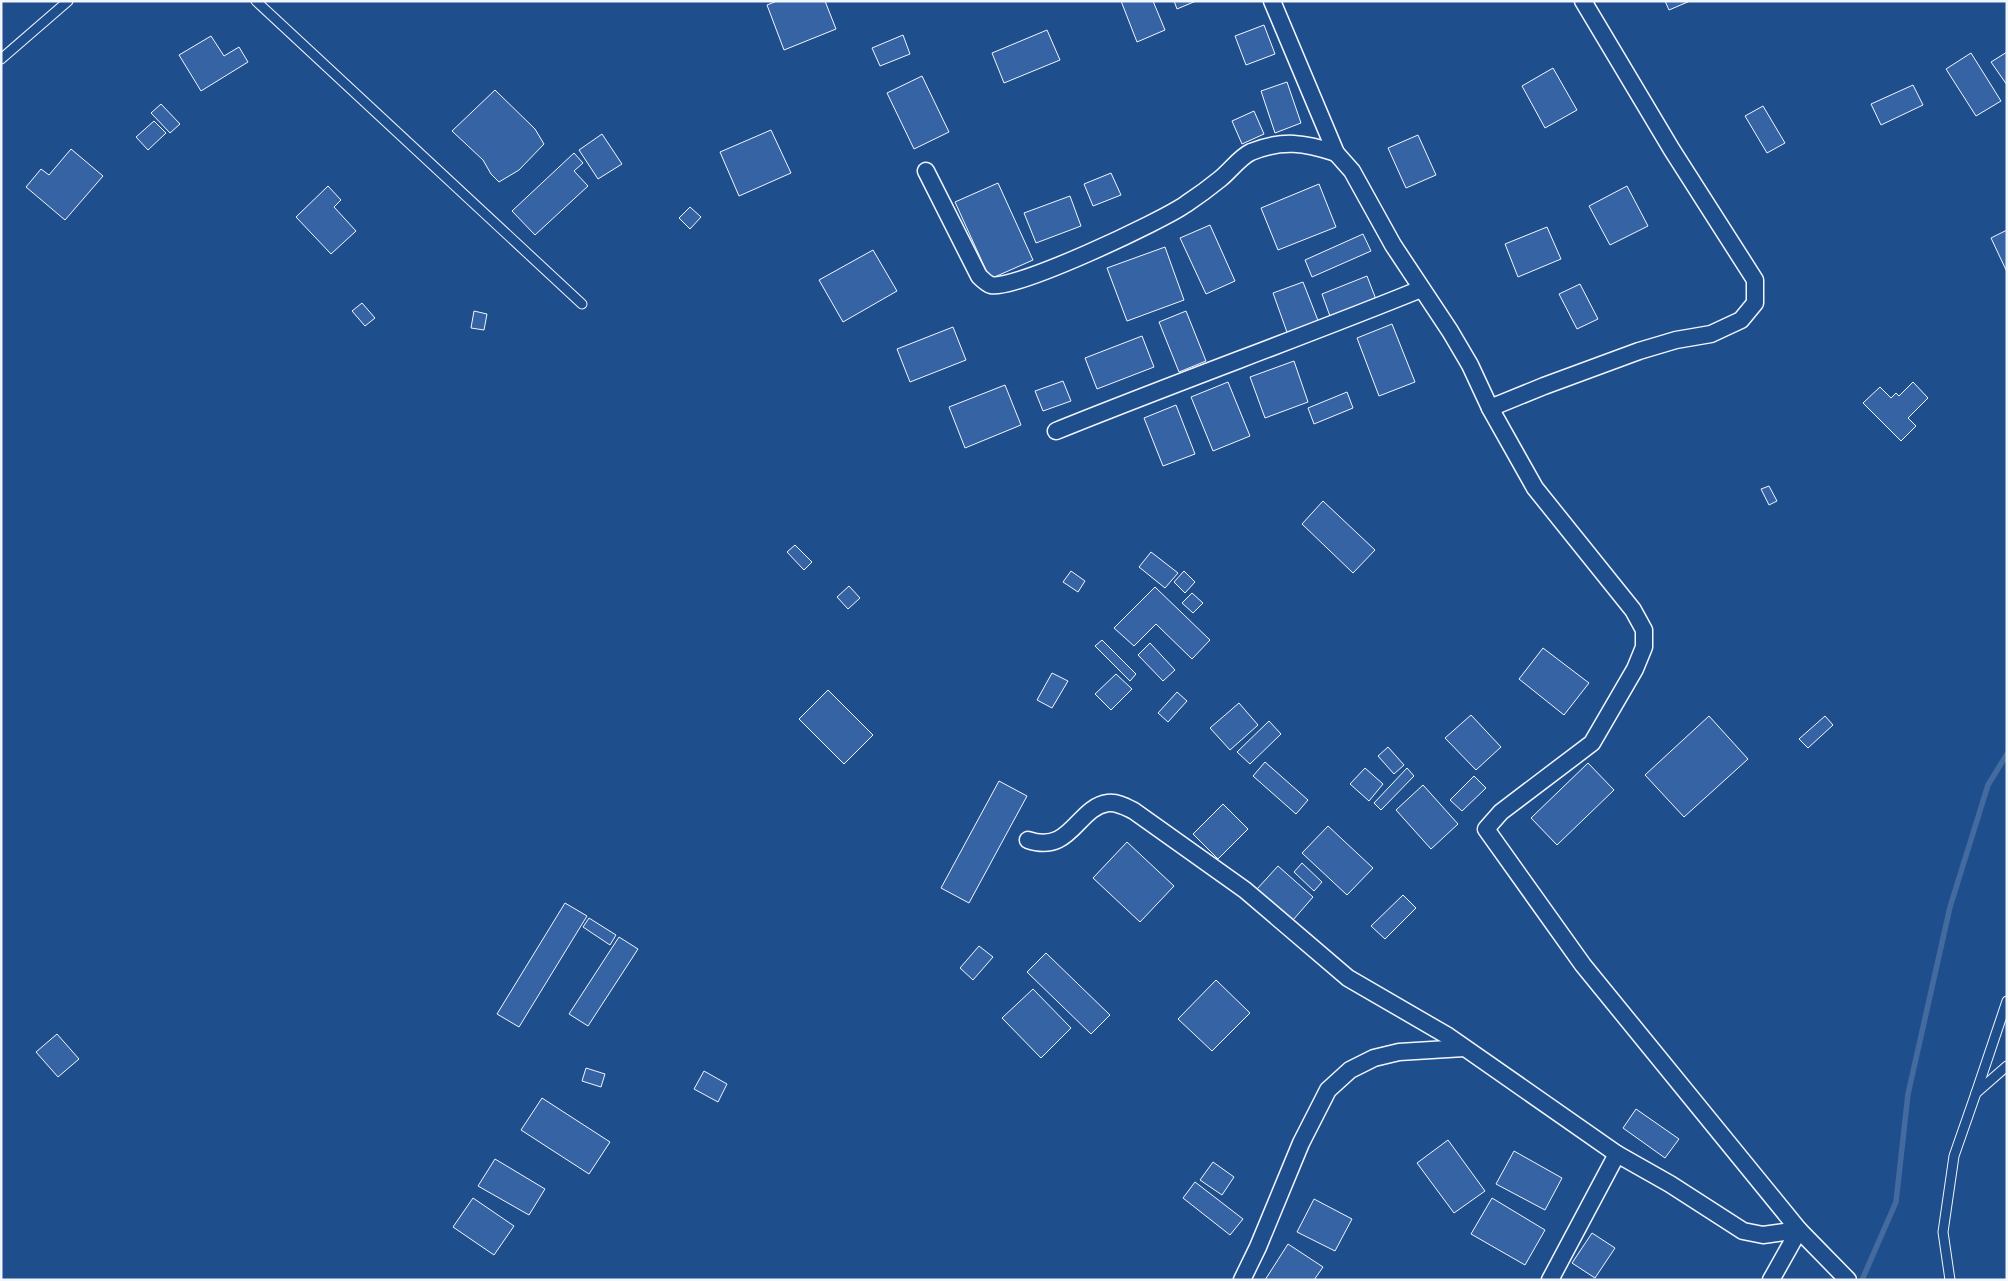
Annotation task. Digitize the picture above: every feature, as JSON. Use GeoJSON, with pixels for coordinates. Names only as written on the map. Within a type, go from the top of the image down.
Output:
{"type":"FeatureCollection","features":[{"type":"Feature","properties":{"kind":"street"},"geometry":{"type":"LineString","coordinates":[[1272,1],[1336,153],[1352,171],[1393,245],[1450,331],[1535,488],[1633,610],[1644,630],[1644,647],[1635,669],[1592,743],[1501,812],[1486,828],[1583,966],[1799,1230],[1848,1280]]}},
{"type":"Feature","properties":{"kind":"street"},"geometry":{"type":"LineString","coordinates":[[1490,408],[1639,351],[1676,340],[1711,334],[1742,320],[1756,303],[1755,280],[1672,150],[1583,1]]}},
{"type":"Feature","properties":{"kind":"street"},"geometry":{"type":"LineString","coordinates":[[926,171],[979,276],[991,285],[1007,284],[1070,261],[1184,206],[1219,180],[1249,153],[1270,146],[1293,142],[1336,153]]}},
{"type":"Feature","properties":{"kind":"street"},"geometry":{"type":"LineString","coordinates":[[1056,431],[1421,289]]}},
{"type":"Feature","properties":{"kind":"street"},"geometry":{"type":"LineString","coordinates":[[1028,840],[1039,844],[1053,842],[1068,833],[1092,810],[1108,803],[1121,804],[1245,890],[1348,978],[1464,1048],[1617,1154],[1670,1184],[1743,1231],[1763,1235],[1799,1230]]}},
{"type":"Feature","properties":{"kind":"street"},"geometry":{"type":"LineString","coordinates":[[1242,1280],[1258,1247],[1301,1143],[1328,1090],[1350,1070],[1374,1058],[1399,1052],[1464,1048]]}},
{"type":"Feature","properties":{"kind":"street"},"geometry":{"type":"LineString","coordinates":[[1550,1280],[1617,1154]]}},
{"type":"Feature","properties":{"kind":"street"},"geometry":{"type":"LineString","coordinates":[[1771,1280],[1799,1230]]}},
{"type":"Feature","properties":{"kind":"lane"},"geometry":{"type":"LineString","coordinates":[[1,59],[68,1]]}},
{"type":"Feature","properties":{"kind":"lane"},"geometry":{"type":"LineString","coordinates":[[256,1],[582,304]]}},
{"type":"Feature","properties":{"kind":"lane"},"geometry":{"type":"LineString","coordinates":[[1950,1280],[1943,1232],[1952,1165],[2007,1001]]}},
{"type":"Feature","properties":{"kind":"lane"},"geometry":{"type":"LineString","coordinates":[[1976,1093],[2007,1066]]}},
{"type":"Feature","properties":{"kind":"building"},"geometry":{"type":"Polygon","coordinates":[[[777,1],[825,1],[836,29],[784,50],[767,5],[777,1]]]}},
{"type":"Feature","properties":{"kind":"building"},"geometry":{"type":"Polygon","coordinates":[[[1121,1],[1153,1],[1165,30],[1137,42],[1121,1]]]}},
{"type":"Feature","properties":{"kind":"building"},"geometry":{"type":"Polygon","coordinates":[[[1174,1],[1196,1],[1177,9],[1174,1]]]}},
{"type":"Feature","properties":{"kind":"building"},"geometry":{"type":"Polygon","coordinates":[[[1665,1],[1690,1],[1669,10],[1665,1]]]}},
{"type":"Feature","properties":{"kind":"building"},"geometry":{"type":"Polygon","coordinates":[[[1264,25],[1275,54],[1246,65],[1235,36],[1264,25]]]}},
{"type":"Feature","properties":{"kind":"building"},"geometry":{"type":"Polygon","coordinates":[[[1047,30],[1060,60],[1004,83],[992,53],[1047,30]]]}},
{"type":"Feature","properties":{"kind":"building"},"geometry":{"type":"Polygon","coordinates":[[[903,35],[910,54],[880,66],[872,48],[903,35]]]}},
{"type":"Feature","properties":{"kind":"building"},"geometry":{"type":"Polygon","coordinates":[[[211,36],[224,56],[239,47],[248,62],[201,91],[179,55],[211,36]]]}},
{"type":"Feature","properties":{"kind":"building"},"geometry":{"type":"Polygon","coordinates":[[[2007,52],[2007,85],[1991,62],[2007,52]]]}},
{"type":"Feature","properties":{"kind":"building"},"geometry":{"type":"Polygon","coordinates":[[[1971,53],[2001,101],[1976,116],[1946,69],[1971,53]]]}},
{"type":"Feature","properties":{"kind":"building"},"geometry":{"type":"Polygon","coordinates":[[[1553,68],[1577,110],[1545,128],[1522,86],[1553,68]]]}},
{"type":"Feature","properties":{"kind":"building"},"geometry":{"type":"Polygon","coordinates":[[[922,76],[949,132],[914,149],[887,93],[922,76]]]}},
{"type":"Feature","properties":{"kind":"building"},"geometry":{"type":"Polygon","coordinates":[[[1287,82],[1301,123],[1275,133],[1261,91],[1287,82]]]}},
{"type":"Feature","properties":{"kind":"building"},"geometry":{"type":"Polygon","coordinates":[[[1913,85],[1923,105],[1881,125],[1871,104],[1913,85]]]}},
{"type":"Feature","properties":{"kind":"building"},"geometry":{"type":"Polygon","coordinates":[[[495,90],[535,129],[544,144],[519,170],[499,182],[491,174],[483,160],[452,131],[495,90]]]}},
{"type":"Feature","properties":{"kind":"building"},"geometry":{"type":"Polygon","coordinates":[[[161,104],[180,124],[170,133],[151,113],[161,104]]]}},
{"type":"Feature","properties":{"kind":"building"},"geometry":{"type":"Polygon","coordinates":[[[1763,106],[1785,143],[1767,153],[1745,116],[1763,106]]]}},
{"type":"Feature","properties":{"kind":"building"},"geometry":{"type":"Polygon","coordinates":[[[1254,111],[1264,134],[1242,144],[1232,121],[1254,111]]]}},
{"type":"Feature","properties":{"kind":"building"},"geometry":{"type":"Polygon","coordinates":[[[154,121],[166,133],[148,150],[136,137],[154,121]]]}},
{"type":"Feature","properties":{"kind":"building"},"geometry":{"type":"Polygon","coordinates":[[[771,130],[791,173],[739,196],[720,152],[771,130]]]}},
{"type":"Feature","properties":{"kind":"building"},"geometry":{"type":"Polygon","coordinates":[[[602,134],[622,164],[598,179],[579,150],[602,134]]]}},
{"type":"Feature","properties":{"kind":"building"},"geometry":{"type":"Polygon","coordinates":[[[1418,135],[1436,175],[1406,188],[1388,148],[1418,135]]]}},
{"type":"Feature","properties":{"kind":"building"},"geometry":{"type":"Polygon","coordinates":[[[71,149],[103,176],[65,220],[26,187],[41,169],[49,175],[71,149]]]}},
{"type":"Feature","properties":{"kind":"building"},"geometry":{"type":"Polygon","coordinates":[[[574,153],[583,163],[574,171],[588,186],[535,235],[512,211],[574,153]]]}},
{"type":"Feature","properties":{"kind":"building"},"geometry":{"type":"Polygon","coordinates":[[[1111,173],[1121,195],[1093,206],[1084,184],[1111,173]]]}},
{"type":"Feature","properties":{"kind":"building"},"geometry":{"type":"Polygon","coordinates":[[[998,183],[1033,260],[990,279],[955,202],[998,183]]]}},
{"type":"Feature","properties":{"kind":"building"},"geometry":{"type":"Polygon","coordinates":[[[1319,184],[1336,227],[1278,250],[1261,208],[1319,184]]]}},
{"type":"Feature","properties":{"kind":"building"},"geometry":{"type":"Polygon","coordinates":[[[328,186],[341,200],[334,207],[356,231],[331,254],[296,217],[328,186]]]}},
{"type":"Feature","properties":{"kind":"building"},"geometry":{"type":"Polygon","coordinates":[[[1627,186],[1648,226],[1610,245],[1589,206],[1627,186]]]}},
{"type":"Feature","properties":{"kind":"building"},"geometry":{"type":"Polygon","coordinates":[[[1070,196],[1081,226],[1036,243],[1024,213],[1070,196]]]}},
{"type":"Feature","properties":{"kind":"building"},"geometry":{"type":"Polygon","coordinates":[[[690,207],[701,217],[690,229],[679,218],[690,207]]]}},
{"type":"Feature","properties":{"kind":"building"},"geometry":{"type":"Polygon","coordinates":[[[1210,225],[1235,281],[1206,294],[1180,238],[1210,225]]]}},
{"type":"Feature","properties":{"kind":"building"},"geometry":{"type":"Polygon","coordinates":[[[1547,227],[1561,259],[1518,277],[1505,244],[1547,227]]]}},
{"type":"Feature","properties":{"kind":"building"},"geometry":{"type":"Polygon","coordinates":[[[2007,230],[2007,272],[1991,238],[2007,230]]]}},
{"type":"Feature","properties":{"kind":"building"},"geometry":{"type":"Polygon","coordinates":[[[1363,234],[1371,251],[1312,277],[1305,260],[1363,234]]]}},
{"type":"Feature","properties":{"kind":"building"},"geometry":{"type":"Polygon","coordinates":[[[1165,247],[1184,300],[1127,321],[1107,268],[1165,247]]]}},
{"type":"Feature","properties":{"kind":"building"},"geometry":{"type":"Polygon","coordinates":[[[873,250],[897,291],[843,322],[819,280],[873,250]]]}},
{"type":"Feature","properties":{"kind":"building"},"geometry":{"type":"Polygon","coordinates":[[[1367,276],[1377,302],[1331,319],[1322,294],[1367,276]]]}},
{"type":"Feature","properties":{"kind":"building"},"geometry":{"type":"Polygon","coordinates":[[[1303,282],[1319,323],[1288,335],[1273,293],[1303,282]]]}},
{"type":"Feature","properties":{"kind":"building"},"geometry":{"type":"Polygon","coordinates":[[[1580,284],[1598,319],[1577,329],[1559,294],[1580,284]]]}},
{"type":"Feature","properties":{"kind":"building"},"geometry":{"type":"Polygon","coordinates":[[[362,303],[375,318],[365,326],[352,311],[362,303]]]}},
{"type":"Feature","properties":{"kind":"building"},"geometry":{"type":"Polygon","coordinates":[[[474,311],[487,314],[484,330],[471,328],[474,311]]]}},
{"type":"Feature","properties":{"kind":"building"},"geometry":{"type":"Polygon","coordinates":[[[1186,311],[1206,361],[1179,372],[1159,322],[1186,311]]]}},
{"type":"Feature","properties":{"kind":"building"},"geometry":{"type":"Polygon","coordinates":[[[1392,324],[1415,382],[1379,396],[1357,338],[1392,324]]]}},
{"type":"Feature","properties":{"kind":"building"},"geometry":{"type":"Polygon","coordinates":[[[953,327],[966,360],[910,382],[897,349],[953,327]]]}},
{"type":"Feature","properties":{"kind":"building"},"geometry":{"type":"Polygon","coordinates":[[[1142,336],[1154,367],[1097,389],[1085,358],[1142,336]]]}},
{"type":"Feature","properties":{"kind":"building"},"geometry":{"type":"Polygon","coordinates":[[[1294,361],[1308,402],[1265,418],[1250,377],[1294,361]]]}},
{"type":"Feature","properties":{"kind":"building"},"geometry":{"type":"Polygon","coordinates":[[[1063,381],[1071,401],[1043,411],[1035,391],[1063,381]]]}},
{"type":"Feature","properties":{"kind":"building"},"geometry":{"type":"Polygon","coordinates":[[[1228,382],[1250,436],[1213,451],[1191,397],[1228,382]]]}},
{"type":"Feature","properties":{"kind":"building"},"geometry":{"type":"Polygon","coordinates":[[[1913,382],[1928,398],[1908,418],[1916,426],[1901,441],[1863,403],[1880,387],[1891,398],[1896,393],[1899,396],[1913,382]]]}},
{"type":"Feature","properties":{"kind":"building"},"geometry":{"type":"Polygon","coordinates":[[[1005,385],[1021,425],[965,448],[949,407],[1005,385]]]}},
{"type":"Feature","properties":{"kind":"building"},"geometry":{"type":"Polygon","coordinates":[[[1347,392],[1353,408],[1314,424],[1308,408],[1347,392]]]}},
{"type":"Feature","properties":{"kind":"building"},"geometry":{"type":"Polygon","coordinates":[[[1176,405],[1195,454],[1163,466],[1144,418],[1176,405]]]}},
{"type":"Feature","properties":{"kind":"building"},"geometry":{"type":"Polygon","coordinates":[[[1769,486],[1777,501],[1769,505],[1761,489],[1769,486]]]}},
{"type":"Feature","properties":{"kind":"building"},"geometry":{"type":"Polygon","coordinates":[[[1323,501],[1375,550],[1353,573],[1302,524],[1323,501]]]}},
{"type":"Feature","properties":{"kind":"building"},"geometry":{"type":"Polygon","coordinates":[[[795,545],[812,562],[804,570],[787,552],[795,545]]]}},
{"type":"Feature","properties":{"kind":"building"},"geometry":{"type":"Polygon","coordinates":[[[1151,552],[1178,573],[1165,588],[1139,567],[1151,552]]]}},
{"type":"Feature","properties":{"kind":"building"},"geometry":{"type":"Polygon","coordinates":[[[1071,571],[1085,581],[1078,592],[1063,582],[1071,571]]]}},
{"type":"Feature","properties":{"kind":"building"},"geometry":{"type":"Polygon","coordinates":[[[1184,571],[1195,582],[1185,593],[1174,582],[1184,571]]]}},
{"type":"Feature","properties":{"kind":"building"},"geometry":{"type":"Polygon","coordinates":[[[849,586],[860,598],[848,609],[837,597],[849,586]]]}},
{"type":"Feature","properties":{"kind":"building"},"geometry":{"type":"Polygon","coordinates":[[[1155,587],[1210,640],[1192,659],[1156,624],[1134,646],[1114,628],[1155,587]]]}},
{"type":"Feature","properties":{"kind":"building"},"geometry":{"type":"Polygon","coordinates":[[[1192,593],[1203,603],[1193,613],[1182,603],[1192,593]]]}},
{"type":"Feature","properties":{"kind":"building"},"geometry":{"type":"Polygon","coordinates":[[[1102,640],[1136,674],[1130,681],[1095,646],[1102,640]]]}},
{"type":"Feature","properties":{"kind":"building"},"geometry":{"type":"Polygon","coordinates":[[[1150,643],[1175,670],[1163,681],[1138,655],[1150,643]]]}},
{"type":"Feature","properties":{"kind":"building"},"geometry":{"type":"Polygon","coordinates":[[[1543,648],[1589,683],[1564,715],[1519,679],[1543,648]]]}},
{"type":"Feature","properties":{"kind":"building"},"geometry":{"type":"Polygon","coordinates":[[[1052,673],[1068,681],[1052,708],[1037,700],[1052,673]]]}},
{"type":"Feature","properties":{"kind":"building"},"geometry":{"type":"Polygon","coordinates":[[[1116,674],[1132,689],[1111,710],[1095,694],[1116,674]]]}},
{"type":"Feature","properties":{"kind":"building"},"geometry":{"type":"Polygon","coordinates":[[[828,690],[873,735],[844,764],[799,719],[828,690]]]}},
{"type":"Feature","properties":{"kind":"building"},"geometry":{"type":"Polygon","coordinates":[[[1177,692],[1187,701],[1168,722],[1158,713],[1177,692]]]}},
{"type":"Feature","properties":{"kind":"building"},"geometry":{"type":"Polygon","coordinates":[[[1239,703],[1258,725],[1230,750],[1210,728],[1239,703]]]}},
{"type":"Feature","properties":{"kind":"building"},"geometry":{"type":"Polygon","coordinates":[[[1471,715],[1501,747],[1476,770],[1445,738],[1471,715]]]}},
{"type":"Feature","properties":{"kind":"building"},"geometry":{"type":"Polygon","coordinates":[[[1709,716],[1748,759],[1684,817],[1645,775],[1709,716]]]}},
{"type":"Feature","properties":{"kind":"building"},"geometry":{"type":"Polygon","coordinates":[[[1825,716],[1833,725],[1808,748],[1799,739],[1825,716]]]}},
{"type":"Feature","properties":{"kind":"building"},"geometry":{"type":"Polygon","coordinates":[[[1269,721],[1281,734],[1250,764],[1237,752],[1269,721]]]}},
{"type":"Feature","properties":{"kind":"building"},"geometry":{"type":"Polygon","coordinates":[[[1388,747],[1404,765],[1394,774],[1378,756],[1388,747]]]}},
{"type":"Feature","properties":{"kind":"building"},"geometry":{"type":"Polygon","coordinates":[[[1265,762],[1308,800],[1296,814],[1253,776],[1265,762]]]}},
{"type":"Feature","properties":{"kind":"building"},"geometry":{"type":"Polygon","coordinates":[[[1588,763],[1614,790],[1557,845],[1531,818],[1588,763]]]}},
{"type":"Feature","properties":{"kind":"building"},"geometry":{"type":"Polygon","coordinates":[[[1365,768],[1383,784],[1369,801],[1350,784],[1365,768]]]}},
{"type":"Feature","properties":{"kind":"building"},"geometry":{"type":"Polygon","coordinates":[[[1407,768],[1414,776],[1381,810],[1374,803],[1407,768]]]}},
{"type":"Feature","properties":{"kind":"building"},"geometry":{"type":"Polygon","coordinates":[[[1474,776],[1486,788],[1462,811],[1450,800],[1474,776]]]}},
{"type":"Feature","properties":{"kind":"building"},"geometry":{"type":"Polygon","coordinates":[[[999,781],[1027,796],[969,903],[941,888],[999,781]]]}},
{"type":"Feature","properties":{"kind":"building"},"geometry":{"type":"Polygon","coordinates":[[[1423,785],[1458,824],[1431,849],[1396,810],[1423,785]]]}},
{"type":"Feature","properties":{"kind":"building"},"geometry":{"type":"Polygon","coordinates":[[[1223,804],[1248,829],[1218,859],[1193,834],[1223,804]]]}},
{"type":"Feature","properties":{"kind":"building"},"geometry":{"type":"Polygon","coordinates":[[[1328,826],[1373,868],[1347,895],[1302,853],[1328,826]]]}},
{"type":"Feature","properties":{"kind":"building"},"geometry":{"type":"Polygon","coordinates":[[[1127,842],[1174,886],[1140,922],[1093,878],[1127,842]]]}},
{"type":"Feature","properties":{"kind":"building"},"geometry":{"type":"Polygon","coordinates":[[[1302,863],[1322,882],[1314,891],[1294,872],[1302,863]]]}},
{"type":"Feature","properties":{"kind":"building"},"geometry":{"type":"Polygon","coordinates":[[[1278,866],[1313,897],[1293,920],[1257,889],[1278,866]]]}},
{"type":"Feature","properties":{"kind":"building"},"geometry":{"type":"Polygon","coordinates":[[[1403,895],[1416,908],[1385,939],[1371,926],[1403,895]]]}},
{"type":"Feature","properties":{"kind":"building"},"geometry":{"type":"Polygon","coordinates":[[[565,903],[587,916],[519,1027],[497,1014],[565,903]]]}},
{"type":"Feature","properties":{"kind":"building"},"geometry":{"type":"Polygon","coordinates":[[[589,918],[616,935],[610,945],[583,927],[589,918]]]}},
{"type":"Feature","properties":{"kind":"building"},"geometry":{"type":"Polygon","coordinates":[[[619,937],[638,949],[588,1026],[569,1014],[619,937]]]}},
{"type":"Feature","properties":{"kind":"building"},"geometry":{"type":"Polygon","coordinates":[[[979,946],[993,957],[973,980],[960,968],[979,946]]]}},
{"type":"Feature","properties":{"kind":"building"},"geometry":{"type":"Polygon","coordinates":[[[1046,953],[1110,1015],[1091,1034],[1027,972],[1046,953]]]}},
{"type":"Feature","properties":{"kind":"building"},"geometry":{"type":"Polygon","coordinates":[[[1216,980],[1250,1013],[1212,1051],[1178,1019],[1216,980]]]}},
{"type":"Feature","properties":{"kind":"building"},"geometry":{"type":"Polygon","coordinates":[[[1033,989],[1071,1028],[1041,1058],[1002,1018],[1033,989]]]}},
{"type":"Feature","properties":{"kind":"building"},"geometry":{"type":"Polygon","coordinates":[[[57,1034],[79,1059],[58,1077],[36,1052],[57,1034]]]}},
{"type":"Feature","properties":{"kind":"building"},"geometry":{"type":"Polygon","coordinates":[[[586,1068],[605,1074],[601,1087],[582,1081],[586,1068]]]}},
{"type":"Feature","properties":{"kind":"building"},"geometry":{"type":"Polygon","coordinates":[[[704,1071],[727,1084],[718,1102],[694,1089],[704,1071]]]}},
{"type":"Feature","properties":{"kind":"building"},"geometry":{"type":"Polygon","coordinates":[[[542,1098],[610,1142],[589,1174],[521,1130],[542,1098]]]}},
{"type":"Feature","properties":{"kind":"building"},"geometry":{"type":"Polygon","coordinates":[[[1636,1109],[1679,1139],[1665,1158],[1623,1128],[1636,1109]]]}},
{"type":"Feature","properties":{"kind":"building"},"geometry":{"type":"Polygon","coordinates":[[[1448,1140],[1485,1191],[1454,1213],[1417,1163],[1448,1140]]]}},
{"type":"Feature","properties":{"kind":"building"},"geometry":{"type":"Polygon","coordinates":[[[1514,1151],[1562,1178],[1545,1210],[1496,1184],[1514,1151]]]}},
{"type":"Feature","properties":{"kind":"building"},"geometry":{"type":"Polygon","coordinates":[[[495,1159],[545,1189],[529,1215],[478,1186],[495,1159]]]}},
{"type":"Feature","properties":{"kind":"building"},"geometry":{"type":"Polygon","coordinates":[[[1213,1162],[1234,1177],[1222,1195],[1200,1180],[1213,1162]]]}},
{"type":"Feature","properties":{"kind":"building"},"geometry":{"type":"Polygon","coordinates":[[[1195,1182],[1243,1219],[1230,1235],[1183,1198],[1195,1182]]]}},
{"type":"Feature","properties":{"kind":"building"},"geometry":{"type":"Polygon","coordinates":[[[473,1198],[514,1226],[494,1255],[453,1227],[473,1198]]]}},
{"type":"Feature","properties":{"kind":"building"},"geometry":{"type":"Polygon","coordinates":[[[1492,1198],[1545,1230],[1525,1265],[1471,1234],[1492,1198]]]}},
{"type":"Feature","properties":{"kind":"building"},"geometry":{"type":"Polygon","coordinates":[[[1314,1199],[1352,1219],[1335,1251],[1297,1232],[1314,1199]]]}},
{"type":"Feature","properties":{"kind":"building"},"geometry":{"type":"Polygon","coordinates":[[[1592,1233],[1615,1248],[1595,1278],[1572,1263],[1592,1233]]]}},
{"type":"Feature","properties":{"kind":"building"},"geometry":{"type":"Polygon","coordinates":[[[1288,1244],[1323,1267],[1314,1280],[1265,1280],[1288,1244]]]}},
{"type":"Feature","properties":{"kind":"waterway"},"geometry":{"type":"LineString","coordinates":[[1862,1280],[1896,1202],[1908,1094],[1950,907],[1988,785],[2007,754]]}}]}
